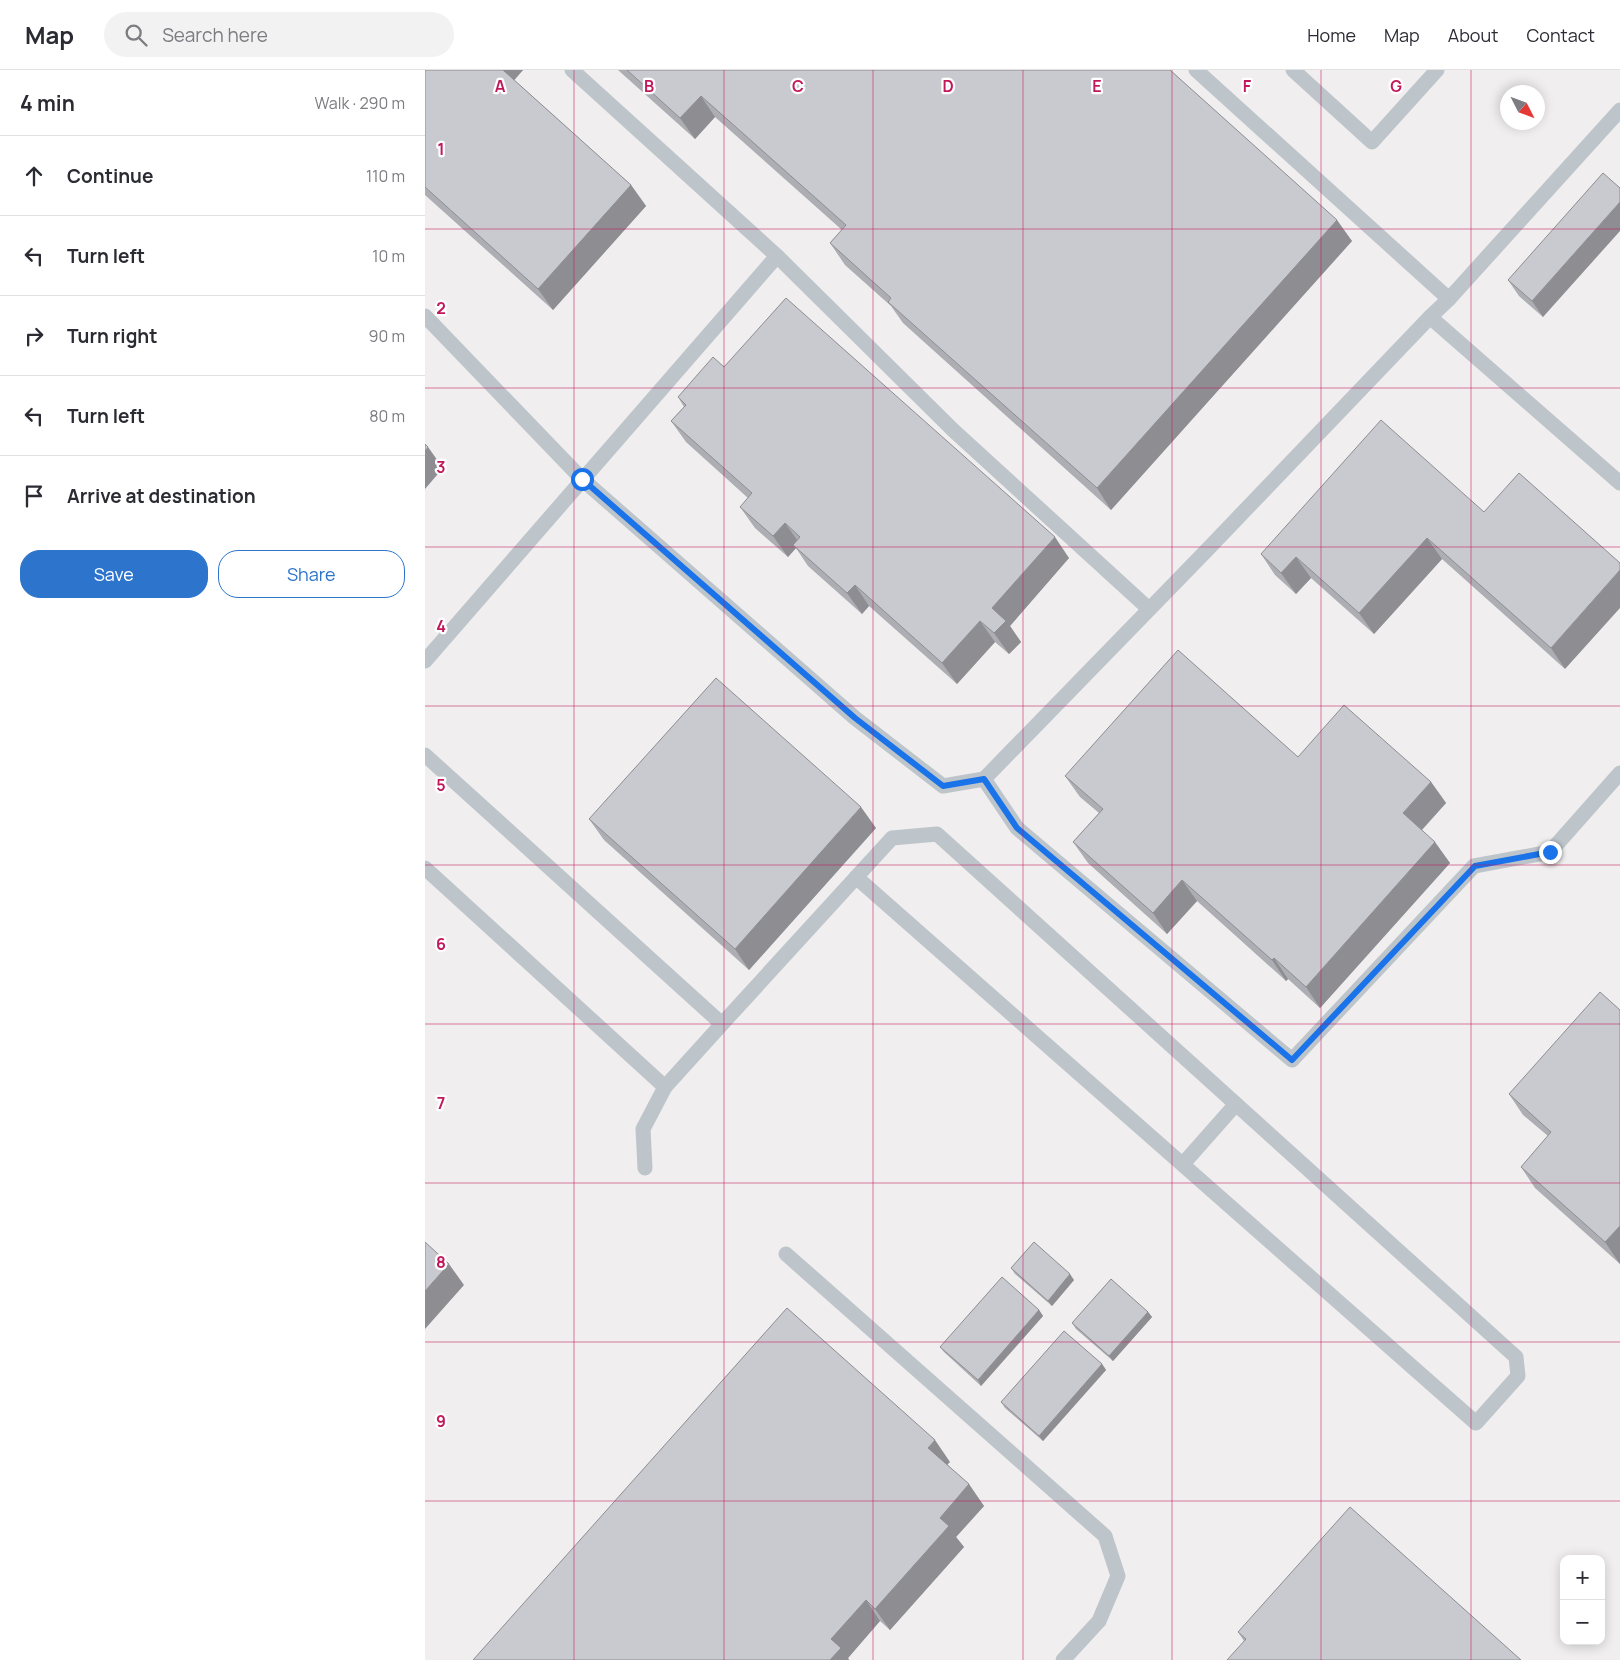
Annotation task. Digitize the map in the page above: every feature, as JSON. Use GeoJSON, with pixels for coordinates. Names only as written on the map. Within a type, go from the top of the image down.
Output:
{"type":"FeatureCollection","features":[{"type":"Feature","properties":{"kind":"lane"},"geometry":{"type":"LineString","coordinates":[[572,70],[777,256],[953,430],[1149,609]]}},
{"type":"Feature","properties":{"kind":"lane"},"geometry":{"type":"LineString","coordinates":[[1196,70],[1449,299]]}},
{"type":"Feature","properties":{"kind":"lane"},"geometry":{"type":"LineString","coordinates":[[1293,70],[1373,142],[1437,70]]}},
{"type":"Feature","properties":{"kind":"lane"},"geometry":{"type":"LineString","coordinates":[[425,316],[582,479],[855,718],[943,786],[984,779],[1449,299],[1620,110]]}},
{"type":"Feature","properties":{"kind":"lane"},"geometry":{"type":"LineString","coordinates":[[425,661],[777,256]]}},
{"type":"Feature","properties":{"kind":"lane"},"geometry":{"type":"LineString","coordinates":[[1430,317],[1620,483]]}},
{"type":"Feature","properties":{"kind":"lane"},"geometry":{"type":"LineString","coordinates":[[425,755],[722,1024]]}},
{"type":"Feature","properties":{"kind":"lane"},"geometry":{"type":"LineString","coordinates":[[984,779],[1017,828],[1292,1060],[1475,866],[1550,852],[1620,773]]}},
{"type":"Feature","properties":{"kind":"lane"},"geometry":{"type":"LineString","coordinates":[[645,1168],[643,1129],[665,1087],[856,877],[892,838],[937,834],[1516,1357],[1518,1376],[1476,1423],[856,877]]}},
{"type":"Feature","properties":{"kind":"lane"},"geometry":{"type":"LineString","coordinates":[[425,868],[665,1087]]}},
{"type":"Feature","properties":{"kind":"lane"},"geometry":{"type":"LineString","coordinates":[[1183,1164],[1236,1104]]}},
{"type":"Feature","properties":{"kind":"lane"},"geometry":{"type":"LineString","coordinates":[[786,1254],[1105,1536],[1119,1576],[1099,1621],[1063,1660]]}},
{"type":"Feature","properties":{"kind":"building"},"geometry":{"type":"Polygon","coordinates":[[[425,70],[503,70],[631,185],[538,289],[425,187],[425,70]]]}},
{"type":"Feature","properties":{"kind":"building"},"geometry":{"type":"Polygon","coordinates":[[[627,70],[1170,70],[1337,220],[1097,488],[888,302],[891,298],[830,243],[846,225],[701,96],[680,118],[627,70]]]}},
{"type":"Feature","properties":{"kind":"building"},"geometry":{"type":"Polygon","coordinates":[[[1603,173],[1620,188],[1620,202],[1532,301],[1508,280],[1603,173]]]}},
{"type":"Feature","properties":{"kind":"building"},"geometry":{"type":"Polygon","coordinates":[[[786,298],[1055,537],[992,608],[1006,621],[994,633],[980,621],[942,663],[855,585],[847,593],[793,545],[800,537],[785,523],[773,536],[740,507],[752,493],[671,421],[686,405],[678,397],[713,357],[724,367],[786,298]]]}},
{"type":"Feature","properties":{"kind":"building"},"geometry":{"type":"Polygon","coordinates":[[[1381,420],[1484,512],[1519,473],[1620,563],[1620,570],[1551,648],[1427,538],[1359,613],[1296,557],[1281,573],[1261,554],[1381,420]]]}},
{"type":"Feature","properties":{"kind":"building"},"geometry":{"type":"Polygon","coordinates":[[[1178,650],[1298,757],[1344,705],[1431,782],[1403,813],[1435,842],[1306,987],[1274,958],[1272,960],[1182,880],[1153,913],[1073,842],[1103,809],[1065,776],[1178,650]]]}},
{"type":"Feature","properties":{"kind":"building"},"geometry":{"type":"Polygon","coordinates":[[[716,678],[861,807],[735,949],[589,819],[716,678]]]}},
{"type":"Feature","properties":{"kind":"building"},"geometry":{"type":"Polygon","coordinates":[[[1600,992],[1620,1010],[1620,1226],[1605,1242],[1521,1167],[1551,1132],[1509,1094],[1600,992]]]}},
{"type":"Feature","properties":{"kind":"building"},"geometry":{"type":"Polygon","coordinates":[[[425,1242],[449,1264],[425,1291],[425,1242]]]}},
{"type":"Feature","properties":{"kind":"building"},"geometry":{"type":"Polygon","coordinates":[[[1034,1242],[1070,1274],[1048,1301],[1011,1268],[1034,1242]]]}},
{"type":"Feature","properties":{"kind":"building"},"geometry":{"type":"Polygon","coordinates":[[[1002,1277],[1039,1310],[978,1380],[940,1347],[1002,1277]]]}},
{"type":"Feature","properties":{"kind":"building"},"geometry":{"type":"Polygon","coordinates":[[[1111,1279],[1148,1312],[1109,1356],[1072,1323],[1111,1279]]]}},
{"type":"Feature","properties":{"kind":"building"},"geometry":{"type":"Polygon","coordinates":[[[787,1308],[935,1440],[928,1448],[969,1484],[940,1518],[949,1526],[875,1609],[866,1600],[831,1639],[841,1648],[830,1660],[473,1660],[787,1308]]]}},
{"type":"Feature","properties":{"kind":"building"},"geometry":{"type":"Polygon","coordinates":[[[1064,1331],[1102,1364],[1039,1436],[1001,1402],[1064,1331]]]}},
{"type":"Feature","properties":{"kind":"building"},"geometry":{"type":"Polygon","coordinates":[[[1350,1507],[1521,1660],[1227,1660],[1246,1639],[1238,1632],[1350,1507]]]}},
{"type":"Feature","properties":{"kind":"route"},"geometry":{"type":"LineString","coordinates":[[582,479],[855,718],[943,786],[984,779],[1017,828],[1292,1060],[1475,866],[1550,852]]}}]}
